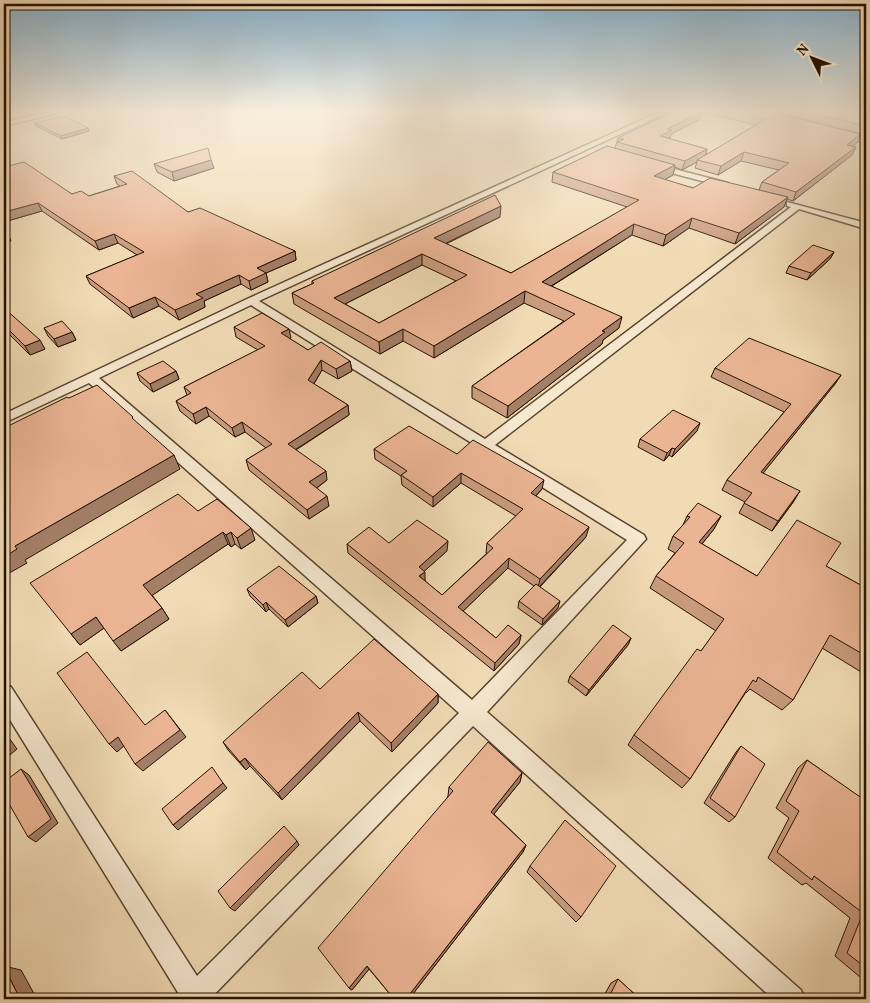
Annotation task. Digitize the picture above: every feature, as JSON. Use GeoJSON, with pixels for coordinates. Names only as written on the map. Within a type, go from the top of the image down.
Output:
{"type":"FeatureCollection","features":[{"type":"Feature","properties":{"kind":"street"},"geometry":{"type":"LineString","coordinates":[[4,419],[251,301],[570,159]]}},
{"type":"Feature","properties":{"kind":"street"},"geometry":{"type":"LineString","coordinates":[[646,163],[732,187]]}},
{"type":"Feature","properties":{"kind":"street"},"geometry":{"type":"LineString","coordinates":[[779,201],[866,226]]}},
{"type":"Feature","properties":{"kind":"street"},"geometry":{"type":"LineString","coordinates":[[486,445],[798,206]]}},
{"type":"Feature","properties":{"kind":"street"},"geometry":{"type":"LineString","coordinates":[[4,693],[196,998],[473,713],[638,539],[251,301]]}},
{"type":"Feature","properties":{"kind":"street"},"geometry":{"type":"LineString","coordinates":[[91,378],[473,713],[792,999]]}},
{"type":"Feature","properties":{"kind":"building"},"geometry":{"type":"Polygon","coordinates":[[[172,159],[211,160],[172,172],[154,164],[172,159]]]}},
{"type":"Feature","properties":{"kind":"building"},"geometry":{"type":"Polygon","coordinates":[[[580,159],[653,159],[675,165],[654,176],[693,188],[710,178],[788,197],[739,233],[692,218],[666,235],[634,224],[542,282],[622,317],[508,406],[472,386],[575,314],[525,291],[434,346],[403,329],[379,342],[292,293],[314,283],[312,281],[495,195],[501,206],[434,238],[511,273],[639,200],[553,172],[580,159]],[[422,254],[334,298],[379,323],[467,275],[422,254]]]}},
{"type":"Feature","properties":{"kind":"building"},"geometry":{"type":"Polygon","coordinates":[[[699,159],[733,159],[721,166],[697,160],[699,159]]]}},
{"type":"Feature","properties":{"kind":"building"},"geometry":{"type":"Polygon","coordinates":[[[772,159],[840,159],[796,192],[762,182],[789,163],[772,159]]]}},
{"type":"Feature","properties":{"kind":"building"},"geometry":{"type":"Polygon","coordinates":[[[24,162],[72,194],[81,191],[89,196],[127,184],[114,176],[132,171],[188,212],[200,208],[295,251],[257,268],[266,273],[249,281],[239,275],[196,294],[203,298],[175,310],[155,297],[129,308],[86,276],[144,252],[114,234],[95,241],[38,203],[4,212],[4,167],[24,162]]]}},
{"type":"Feature","properties":{"kind":"building"},"geometry":{"type":"Polygon","coordinates":[[[813,245],[834,252],[811,273],[789,266],[813,245]]]}},
{"type":"Feature","properties":{"kind":"building"},"geometry":{"type":"Polygon","coordinates":[[[4,308],[40,340],[25,346],[4,325],[4,308]]]}},
{"type":"Feature","properties":{"kind":"building"},"geometry":{"type":"Polygon","coordinates":[[[262,313],[289,329],[281,333],[308,350],[321,342],[350,361],[336,369],[321,360],[308,380],[348,405],[288,444],[326,471],[309,482],[327,496],[307,510],[246,460],[272,444],[242,422],[232,428],[206,407],[193,414],[176,401],[191,393],[184,387],[265,346],[234,327],[262,313]]]}},
{"type":"Feature","properties":{"kind":"building"},"geometry":{"type":"Polygon","coordinates":[[[62,321],[72,332],[54,339],[44,328],[62,321]]]}},
{"type":"Feature","properties":{"kind":"building"},"geometry":{"type":"Polygon","coordinates":[[[749,338],[841,375],[761,472],[800,491],[778,521],[744,503],[752,493],[727,480],[791,404],[715,368],[749,338]]]}},
{"type":"Feature","properties":{"kind":"building"},"geometry":{"type":"Polygon","coordinates":[[[163,361],[176,371],[150,384],[137,373],[163,361]]]}},
{"type":"Feature","properties":{"kind":"building"},"geometry":{"type":"Polygon","coordinates":[[[97,385],[174,455],[15,546],[17,549],[4,557],[4,428],[67,397],[69,398],[97,385]]]}},
{"type":"Feature","properties":{"kind":"building"},"geometry":{"type":"Polygon","coordinates":[[[673,410],[700,423],[675,449],[672,448],[667,453],[640,439],[673,410]]]}},
{"type":"Feature","properties":{"kind":"building"},"geometry":{"type":"Polygon","coordinates":[[[409,426],[457,454],[473,440],[544,480],[531,493],[589,527],[540,579],[509,558],[458,607],[496,638],[508,625],[521,635],[495,663],[347,544],[369,527],[389,543],[417,520],[448,541],[419,567],[425,572],[419,576],[442,595],[493,548],[487,543],[523,509],[461,473],[433,497],[401,475],[407,471],[374,449],[409,426]]]}},
{"type":"Feature","properties":{"kind":"building"},"geometry":{"type":"Polygon","coordinates":[[[178,494],[198,511],[217,499],[251,528],[237,538],[231,532],[226,535],[223,532],[143,585],[162,608],[113,641],[96,617],[71,634],[30,583],[178,494]]]}},
{"type":"Feature","properties":{"kind":"building"},"geometry":{"type":"Polygon","coordinates":[[[698,503],[721,516],[699,542],[757,576],[797,520],[841,543],[826,566],[866,588],[866,656],[830,635],[793,700],[758,677],[756,682],[753,680],[690,779],[634,735],[697,649],[701,651],[724,619],[656,576],[684,543],[673,536],[690,517],[687,516],[698,503]]]}},
{"type":"Feature","properties":{"kind":"building"},"geometry":{"type":"Polygon","coordinates":[[[279,566],[316,596],[285,620],[266,602],[263,605],[247,589],[279,566]]]}},
{"type":"Feature","properties":{"kind":"building"},"geometry":{"type":"Polygon","coordinates":[[[536,584],[560,601],[543,619],[519,601],[536,584]]]}},
{"type":"Feature","properties":{"kind":"building"},"geometry":{"type":"Polygon","coordinates":[[[613,625],[631,638],[589,690],[570,676],[613,625]]]}},
{"type":"Feature","properties":{"kind":"building"},"geometry":{"type":"Polygon","coordinates":[[[374,639],[438,694],[391,743],[358,712],[278,793],[245,758],[240,762],[223,742],[302,672],[320,689],[374,639]]]}},
{"type":"Feature","properties":{"kind":"building"},"geometry":{"type":"Polygon","coordinates":[[[87,652],[145,725],[165,710],[180,730],[135,764],[118,737],[109,744],[57,673],[87,652]]]}},
{"type":"Feature","properties":{"kind":"building"},"geometry":{"type":"Polygon","coordinates":[[[488,742],[522,773],[491,812],[526,845],[406,999],[394,999],[367,966],[349,988],[318,948],[453,791],[449,787],[488,742]]]}},
{"type":"Feature","properties":{"kind":"building"},"geometry":{"type":"Polygon","coordinates":[[[741,746],[765,764],[735,817],[710,798],[741,746]]]}},
{"type":"Feature","properties":{"kind":"building"},"geometry":{"type":"Polygon","coordinates":[[[807,760],[866,801],[866,968],[847,953],[863,913],[814,876],[812,880],[777,852],[799,811],[786,801],[807,760]]]}},
{"type":"Feature","properties":{"kind":"building"},"geometry":{"type":"Polygon","coordinates":[[[212,767],[223,783],[173,825],[162,809],[212,767]]]}},
{"type":"Feature","properties":{"kind":"building"},"geometry":{"type":"Polygon","coordinates":[[[21,769],[51,819],[28,837],[4,795],[4,782],[21,769]]]}},
{"type":"Feature","properties":{"kind":"building"},"geometry":{"type":"Polygon","coordinates":[[[565,820],[616,866],[581,917],[530,866],[565,820]]]}},
{"type":"Feature","properties":{"kind":"building"},"geometry":{"type":"Polygon","coordinates":[[[284,826],[297,841],[230,908],[218,891],[284,826]]]}},
{"type":"Feature","properties":{"kind":"building"},"geometry":{"type":"Polygon","coordinates":[[[4,967],[20,999],[4,999],[4,967]]]}},
{"type":"Feature","properties":{"kind":"building"},"geometry":{"type":"Polygon","coordinates":[[[618,979],[640,999],[608,999],[618,979]]]}}]}
